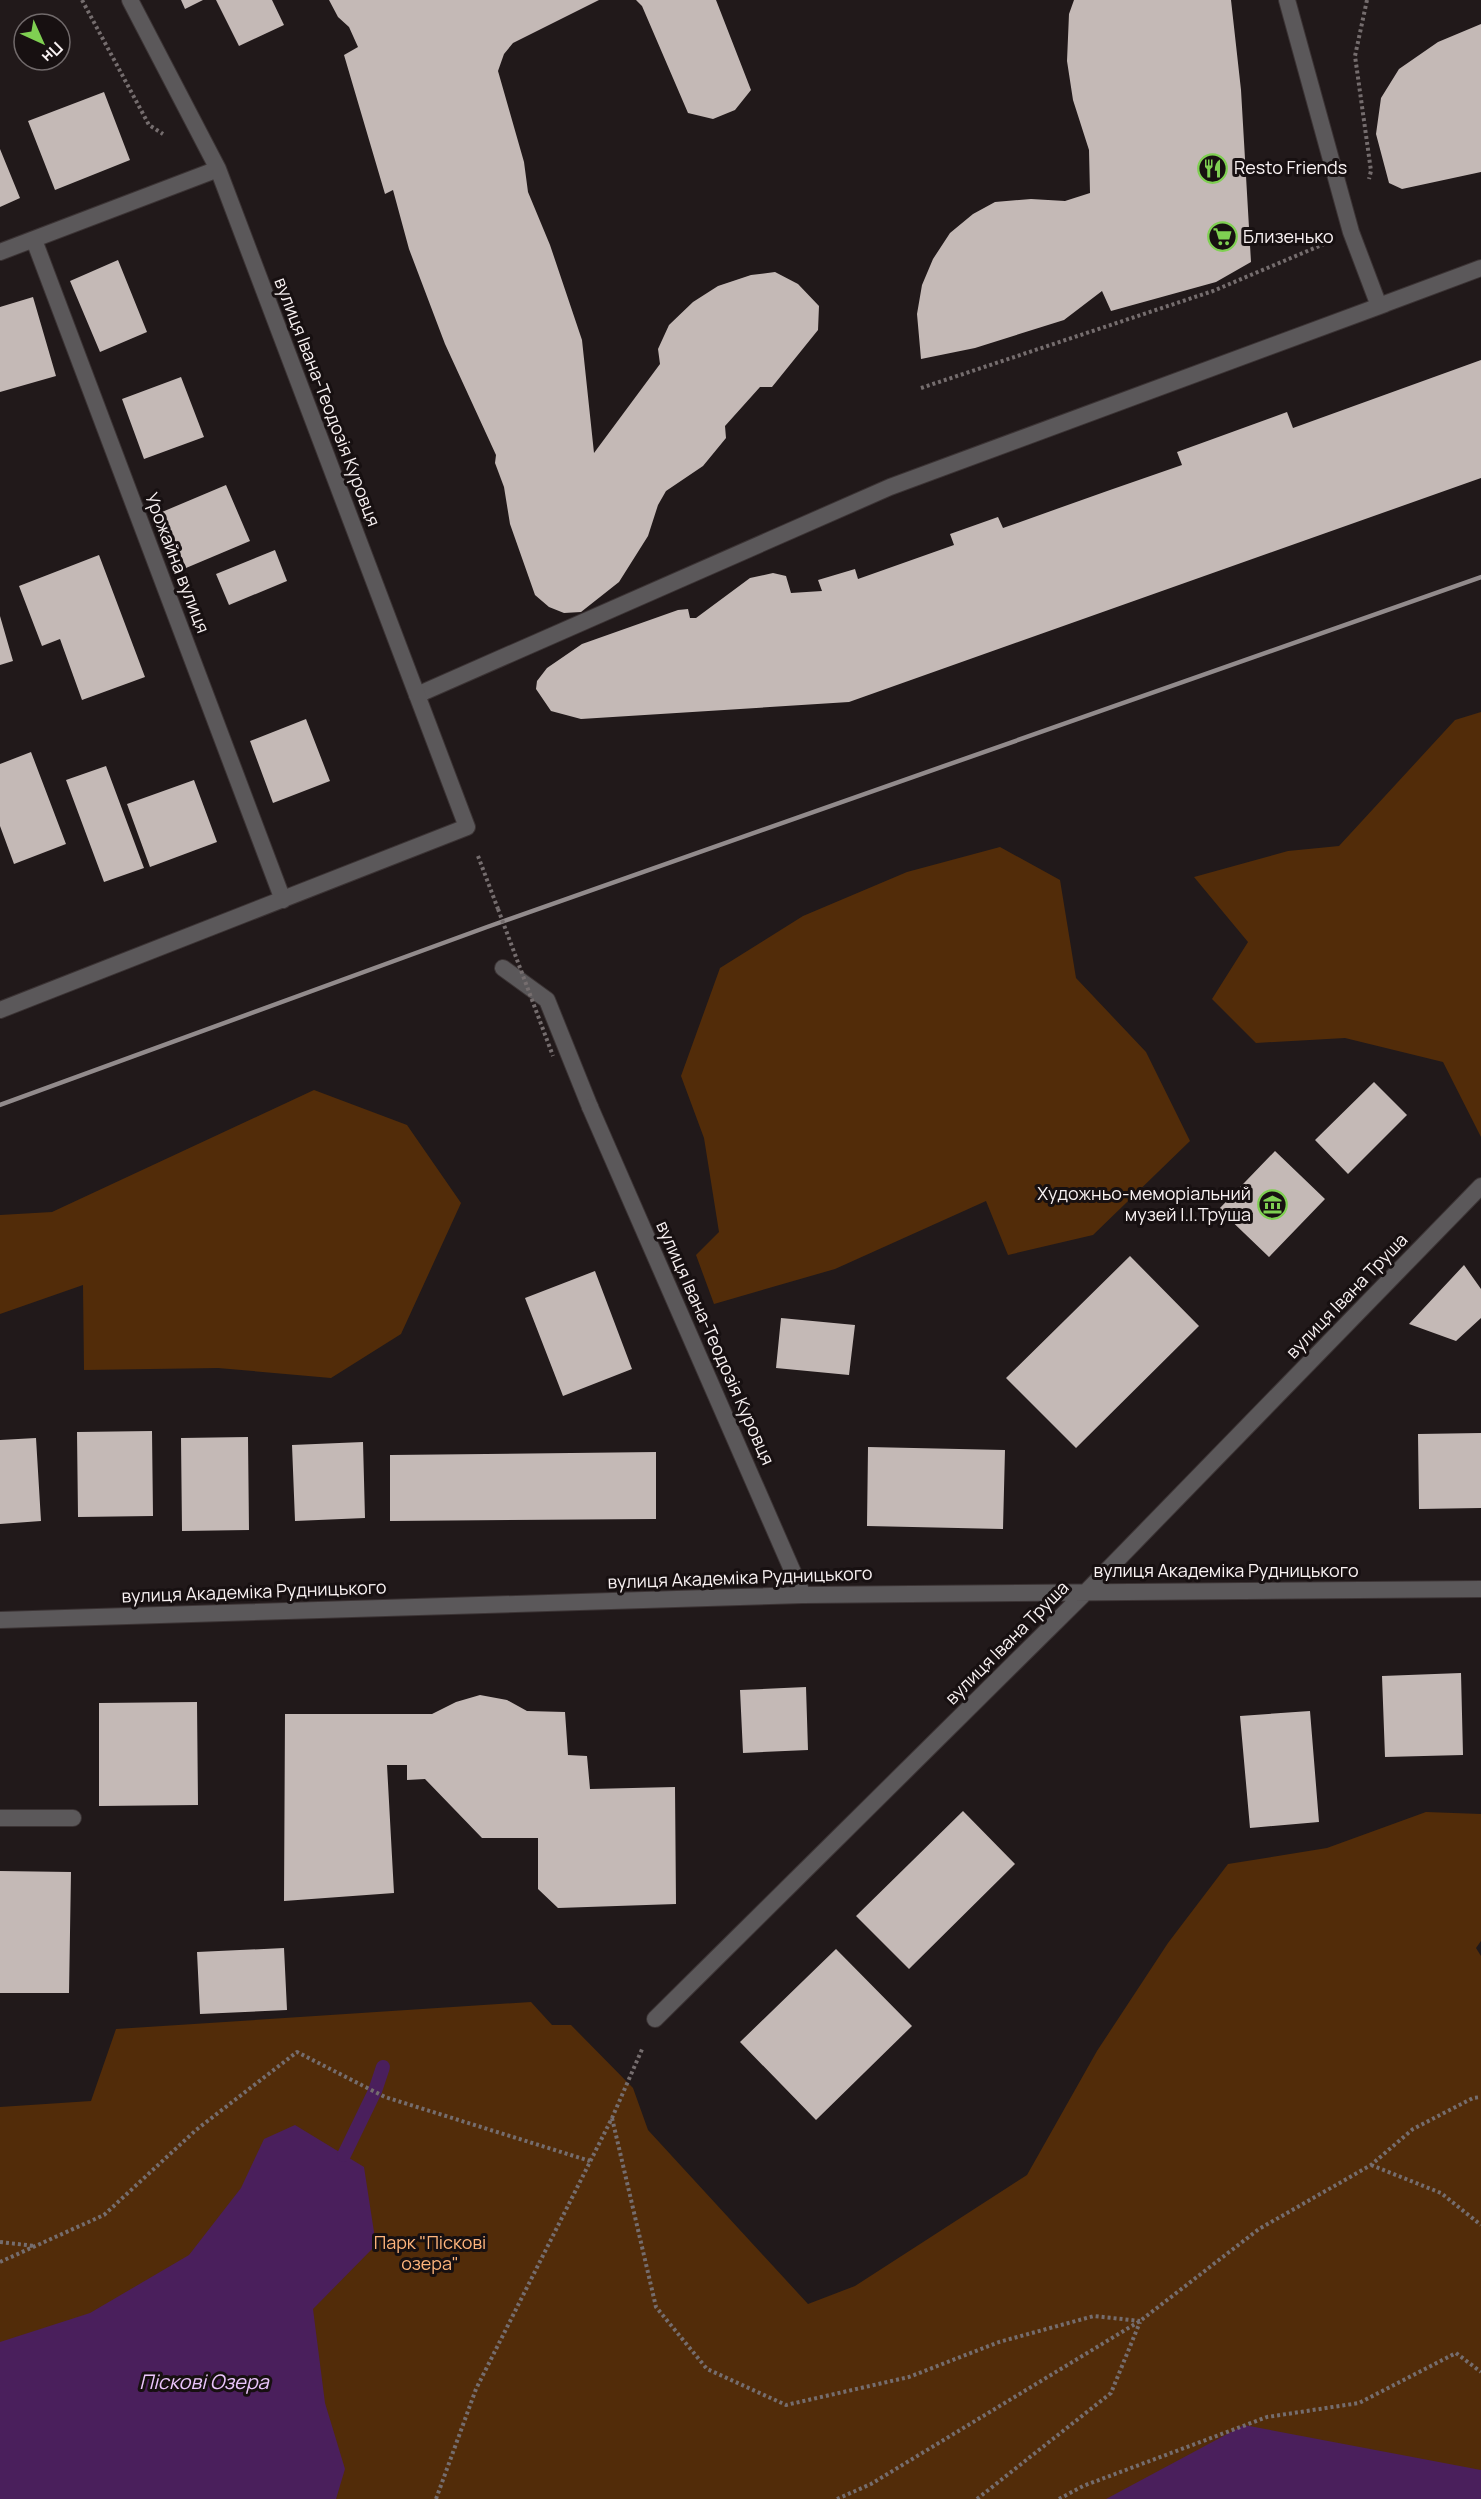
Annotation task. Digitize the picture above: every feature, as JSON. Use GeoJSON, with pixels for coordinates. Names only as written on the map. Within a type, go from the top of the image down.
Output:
{"type":"FeatureCollection","features":[{"type":"Feature","properties":{"kind":"street","name":"вулиця Івана-Теодозія Куровця"},"geometry":{"type":"LineString","coordinates":[[130,0],[218,169],[466,827],[283,900]]}},
{"type":"Feature","properties":{"kind":"street"},"geometry":{"type":"LineString","coordinates":[[1287,0],[1352,232],[1379,306]]}},
{"type":"Feature","properties":{"kind":"street"},"geometry":{"type":"LineString","coordinates":[[0,252],[218,169]]}},
{"type":"Feature","properties":{"kind":"street","name":"Урожайна вулиця"},"geometry":{"type":"LineString","coordinates":[[34,240],[283,900]]}},
{"type":"Feature","properties":{"kind":"street"},"geometry":{"type":"LineString","coordinates":[[417,695],[890,487],[1481,268]]}},
{"type":"Feature","properties":{"kind":"street"},"geometry":{"type":"LineString","coordinates":[[0,1010],[283,900]]}},
{"type":"Feature","properties":{"kind":"street","name":"вулиця Івана-Теодозія Куровця"},"geometry":{"type":"LineString","coordinates":[[503,968],[547,1000],[590,1107],[803,1595]]}},
{"type":"Feature","properties":{"kind":"street","name":"вулиця Івана Труша"},"geometry":{"type":"LineString","coordinates":[[655,2019],[1087,1591],[1481,1186]]}},
{"type":"Feature","properties":{"kind":"street","name":"вулиця Академіка Рудницького"},"geometry":{"type":"LineString","coordinates":[[0,1620],[803,1595],[1481,1589]]}},
{"type":"Feature","properties":{"kind":"street"},"geometry":{"type":"LineString","coordinates":[[0,1818],[73,1818]]}},
{"type":"Feature","properties":{"kind":"path"},"geometry":{"type":"LineString","coordinates":[[1367,0],[1355,56],[1371,171],[1368,182]]}},
{"type":"Feature","properties":{"kind":"path"},"geometry":{"type":"LineString","coordinates":[[921,388],[1213,291],[1352,232]]}},
{"type":"Feature","properties":{"kind":"path"},"geometry":{"type":"LineString","coordinates":[[475,850],[553,1056]]}},
{"type":"Feature","properties":{"kind":"path"},"geometry":{"type":"LineString","coordinates":[[436,2499],[476,2389],[612,2118],[655,2019]]}},
{"type":"Feature","properties":{"kind":"path"},"geometry":{"type":"LineString","coordinates":[[0,2262],[104,2215],[196,2130],[297,2052],[385,2097],[590,2162]]}},
{"type":"Feature","properties":{"kind":"path"},"geometry":{"type":"LineString","coordinates":[[837,2499],[871,2484],[1140,2321],[1259,2229],[1371,2165],[1413,2129],[1473,2098],[1481,2097]]}},
{"type":"Feature","properties":{"kind":"path"},"geometry":{"type":"LineString","coordinates":[[612,2118],[656,2307],[707,2369],[786,2405],[909,2377],[999,2342],[1094,2316],[1140,2321]]}},
{"type":"Feature","properties":{"kind":"path"},"geometry":{"type":"LineString","coordinates":[[1371,2165],[1441,2193],[1481,2224]]}},
{"type":"Feature","properties":{"kind":"path"},"geometry":{"type":"LineString","coordinates":[[0,2242],[35,2246]]}},
{"type":"Feature","properties":{"kind":"path"},"geometry":{"type":"LineString","coordinates":[[977,2499],[1111,2393],[1140,2321]]}},
{"type":"Feature","properties":{"kind":"path"},"geometry":{"type":"LineString","coordinates":[[1059,2499],[1083,2486],[1267,2417],[1359,2403],[1456,2353],[1481,2372]]}},
{"type":"Feature","properties":{"kind":"green space"},"geometry":{"type":"Polygon","coordinates":[[[1481,712],[1481,1137],[1443,1062],[1345,1038],[1256,1043],[1212,999],[1248,942],[1194,877],[1288,851],[1339,846],[1455,720],[1481,712]]]}},
{"type":"Feature","properties":{"kind":"green space"},"geometry":{"type":"Polygon","coordinates":[[[1000,847],[1060,880],[1076,978],[1146,1052],[1190,1141],[1093,1235],[1008,1255],[986,1201],[835,1269],[714,1304],[696,1255],[719,1232],[704,1138],[681,1076],[720,968],[803,916],[907,872],[1000,847]]]}},
{"type":"Feature","properties":{"kind":"green space"},"geometry":{"type":"Polygon","coordinates":[[[314,1090],[407,1125],[461,1203],[401,1334],[331,1378],[218,1368],[84,1370],[83,1285],[0,1314],[0,1215],[52,1212],[314,1090]]]}},
{"type":"Feature","properties":{"kind":"green space","name":"Парк \"Піскові озера\""},"geometry":{"type":"Polygon","coordinates":[[[1426,1812],[1481,1814],[1481,1941],[1476,1948],[1481,1956],[1481,2499],[0,2499],[0,2107],[91,2101],[116,2029],[531,2002],[552,2025],[571,2025],[633,2088],[648,2130],[808,2304],[855,2286],[1027,2175],[1097,2051],[1168,1943],[1228,1864],[1327,1848],[1426,1812]]]}},
{"type":"Feature","properties":{"kind":"water","name":"Піскові Озера"},"geometry":{"type":"Polygon","coordinates":[[[295,2125],[364,2167],[376,2245],[313,2309],[325,2403],[345,2469],[336,2499],[0,2499],[0,2342],[90,2313],[189,2255],[241,2188],[264,2139],[295,2125]]]}},
{"type":"Feature","properties":{"kind":"water"},"geometry":{"type":"Polygon","coordinates":[[[1244,2425],[1481,2470],[1481,2499],[1106,2499],[1244,2425]]]}},
{"type":"Feature","properties":{"kind":"building"},"geometry":{"type":"Polygon","coordinates":[[[181,0],[203,0],[185,9],[181,0]]]}},
{"type":"Feature","properties":{"kind":"building"},"geometry":{"type":"Polygon","coordinates":[[[216,0],[272,0],[284,25],[239,46],[216,0]]]}},
{"type":"Feature","properties":{"kind":"building"},"geometry":{"type":"Polygon","coordinates":[[[329,0],[599,0],[513,43],[504,54],[498,71],[524,162],[528,192],[550,245],[582,340],[594,453],[660,364],[658,349],[669,325],[693,302],[718,286],[751,275],[775,272],[798,284],[819,306],[818,330],[772,387],[760,387],[725,426],[726,438],[703,466],[666,491],[658,505],[648,536],[619,582],[581,612],[564,613],[549,607],[535,595],[510,524],[504,487],[495,463],[496,455],[445,344],[409,249],[393,190],[385,194],[344,55],[358,47],[349,27],[338,17],[329,0]]]}},
{"type":"Feature","properties":{"kind":"building"},"geometry":{"type":"Polygon","coordinates":[[[636,0],[716,0],[751,90],[735,110],[713,119],[688,113],[642,6],[636,0]]]}},
{"type":"Feature","properties":{"kind":"building"},"geometry":{"type":"Polygon","coordinates":[[[1074,0],[1231,0],[1241,90],[1251,262],[1216,282],[1111,311],[1102,291],[1064,320],[975,348],[921,359],[917,314],[922,285],[933,259],[950,233],[973,214],[995,202],[1031,199],[1065,201],[1090,193],[1089,150],[1073,100],[1067,61],[1069,14],[1074,0]]]}},
{"type":"Feature","properties":{"kind":"building"},"geometry":{"type":"Polygon","coordinates":[[[1481,24],[1481,172],[1402,189],[1389,183],[1376,134],[1381,98],[1399,69],[1438,42],[1481,24]]]}},
{"type":"Feature","properties":{"kind":"building"},"geometry":{"type":"Polygon","coordinates":[[[104,92],[130,160],[55,190],[28,121],[104,92]]]}},
{"type":"Feature","properties":{"kind":"building"},"geometry":{"type":"Polygon","coordinates":[[[0,149],[20,198],[0,207],[0,149]]]}},
{"type":"Feature","properties":{"kind":"building"},"geometry":{"type":"Polygon","coordinates":[[[118,260],[147,332],[100,352],[70,281],[118,260]]]}},
{"type":"Feature","properties":{"kind":"building"},"geometry":{"type":"Polygon","coordinates":[[[33,297],[56,376],[0,392],[0,307],[33,297]]]}},
{"type":"Feature","properties":{"kind":"building"},"geometry":{"type":"Polygon","coordinates":[[[1481,360],[1481,478],[849,702],[581,719],[551,711],[536,689],[537,681],[547,668],[582,644],[678,610],[688,609],[690,618],[696,618],[750,578],[773,573],[786,576],[791,593],[822,591],[818,580],[855,569],[858,579],[954,545],[950,534],[998,517],[1003,528],[1182,465],[1177,452],[1287,412],[1293,428],[1481,360]]]}},
{"type":"Feature","properties":{"kind":"building"},"geometry":{"type":"Polygon","coordinates":[[[181,377],[204,437],[144,459],[122,399],[181,377]]]}},
{"type":"Feature","properties":{"kind":"building"},"geometry":{"type":"Polygon","coordinates":[[[226,485],[250,541],[186,568],[162,512],[226,485]]]}},
{"type":"Feature","properties":{"kind":"building"},"geometry":{"type":"Polygon","coordinates":[[[275,550],[287,581],[229,605],[216,574],[275,550]]]}},
{"type":"Feature","properties":{"kind":"building"},"geometry":{"type":"Polygon","coordinates":[[[99,555],[145,677],[82,700],[60,639],[42,646],[19,586],[99,555]]]}},
{"type":"Feature","properties":{"kind":"building"},"geometry":{"type":"Polygon","coordinates":[[[0,616],[13,661],[0,665],[0,616]]]}},
{"type":"Feature","properties":{"kind":"building"},"geometry":{"type":"Polygon","coordinates":[[[306,719],[330,781],[273,803],[250,741],[306,719]]]}},
{"type":"Feature","properties":{"kind":"building"},"geometry":{"type":"Polygon","coordinates":[[[31,752],[66,844],[14,864],[0,826],[0,764],[31,752]]]}},
{"type":"Feature","properties":{"kind":"building"},"geometry":{"type":"Polygon","coordinates":[[[106,766],[144,868],[104,882],[66,780],[106,766]]]}},
{"type":"Feature","properties":{"kind":"building"},"geometry":{"type":"Polygon","coordinates":[[[194,780],[217,842],[150,867],[127,804],[194,780]]]}},
{"type":"Feature","properties":{"kind":"building"},"geometry":{"type":"Polygon","coordinates":[[[1374,1082],[1407,1115],[1348,1174],[1315,1140],[1374,1082]]]}},
{"type":"Feature","properties":{"kind":"building","name":"Художньо-меморіальний музей І.І.Труша"},"geometry":{"type":"Polygon","coordinates":[[[1275,1151],[1325,1199],[1269,1257],[1219,1209],[1275,1151]]]}},
{"type":"Feature","properties":{"kind":"building"},"geometry":{"type":"Polygon","coordinates":[[[1130,1256],[1199,1326],[1076,1448],[1006,1378],[1130,1256]]]}},
{"type":"Feature","properties":{"kind":"building"},"geometry":{"type":"Polygon","coordinates":[[[1464,1265],[1481,1289],[1481,1318],[1456,1341],[1409,1324],[1464,1265]]]}},
{"type":"Feature","properties":{"kind":"building"},"geometry":{"type":"Polygon","coordinates":[[[595,1271],[632,1369],[563,1396],[525,1298],[595,1271]]]}},
{"type":"Feature","properties":{"kind":"building"},"geometry":{"type":"Polygon","coordinates":[[[781,1318],[855,1325],[849,1375],[776,1368],[781,1318]]]}},
{"type":"Feature","properties":{"kind":"building"},"geometry":{"type":"Polygon","coordinates":[[[152,1431],[153,1516],[78,1517],[77,1432],[152,1431]]]}},
{"type":"Feature","properties":{"kind":"building"},"geometry":{"type":"Polygon","coordinates":[[[1481,1433],[1481,1508],[1419,1509],[1418,1434],[1481,1433]]]}},
{"type":"Feature","properties":{"kind":"building"},"geometry":{"type":"Polygon","coordinates":[[[248,1437],[249,1530],[182,1531],[181,1438],[248,1437]]]}},
{"type":"Feature","properties":{"kind":"building"},"geometry":{"type":"Polygon","coordinates":[[[36,1438],[41,1521],[0,1524],[0,1440],[36,1438]]]}},
{"type":"Feature","properties":{"kind":"building"},"geometry":{"type":"Polygon","coordinates":[[[363,1442],[365,1518],[295,1521],[292,1445],[363,1442]]]}},
{"type":"Feature","properties":{"kind":"building"},"geometry":{"type":"Polygon","coordinates":[[[868,1447],[1005,1450],[1003,1529],[867,1526],[868,1447]]]}},
{"type":"Feature","properties":{"kind":"building"},"geometry":{"type":"Polygon","coordinates":[[[656,1452],[656,1519],[390,1521],[390,1455],[656,1452]]]}},
{"type":"Feature","properties":{"kind":"building"},"geometry":{"type":"Polygon","coordinates":[[[1461,1673],[1463,1755],[1385,1757],[1382,1676],[1461,1673]]]}},
{"type":"Feature","properties":{"kind":"building"},"geometry":{"type":"Polygon","coordinates":[[[806,1687],[808,1750],[743,1753],[740,1690],[806,1687]]]}},
{"type":"Feature","properties":{"kind":"building"},"geometry":{"type":"Polygon","coordinates":[[[480,1695],[507,1700],[527,1711],[565,1712],[568,1755],[587,1756],[590,1789],[675,1787],[676,1904],[558,1908],[538,1889],[538,1838],[482,1838],[425,1779],[407,1780],[407,1765],[387,1765],[394,1893],[284,1901],[285,1714],[432,1714],[456,1702],[480,1695]]]}},
{"type":"Feature","properties":{"kind":"building"},"geometry":{"type":"Polygon","coordinates":[[[197,1702],[198,1805],[99,1806],[99,1703],[197,1702]]]}},
{"type":"Feature","properties":{"kind":"building"},"geometry":{"type":"Polygon","coordinates":[[[1310,1711],[1319,1822],[1250,1828],[1240,1716],[1310,1711]]]}},
{"type":"Feature","properties":{"kind":"building"},"geometry":{"type":"Polygon","coordinates":[[[963,1811],[1015,1864],[909,1969],[856,1916],[963,1811]]]}},
{"type":"Feature","properties":{"kind":"building"},"geometry":{"type":"Polygon","coordinates":[[[0,1871],[71,1872],[69,1993],[0,1993],[0,1871]]]}},
{"type":"Feature","properties":{"kind":"building"},"geometry":{"type":"Polygon","coordinates":[[[284,1948],[287,2010],[200,2014],[197,1952],[284,1948]]]}},
{"type":"Feature","properties":{"kind":"building"},"geometry":{"type":"Polygon","coordinates":[[[836,1949],[912,2026],[816,2120],[740,2042],[836,1949]]]}},
{"type":"Feature","properties":{"kind":"waterway"},"geometry":{"type":"LineString","coordinates":[[344,2155],[375,2091],[383,2067]]}},
{"type":"Feature","properties":{"kind":"railway"},"geometry":{"type":"LineString","coordinates":[[0,1105],[487,927],[1481,577]]}},
{"type":"Feature","properties":{"kind":"place","name":"Resto Friends"},"geometry":{"type":"Point","coordinates":[1213,168]}},
{"type":"Feature","properties":{"kind":"place","name":"Близенько"},"geometry":{"type":"Point","coordinates":[1222,237]}},
{"type":"Feature","properties":{"kind":"place","name":"Художньо-меморіальний музей І.І.Труша"},"geometry":{"type":"Point","coordinates":[1272,1204]}}]}
